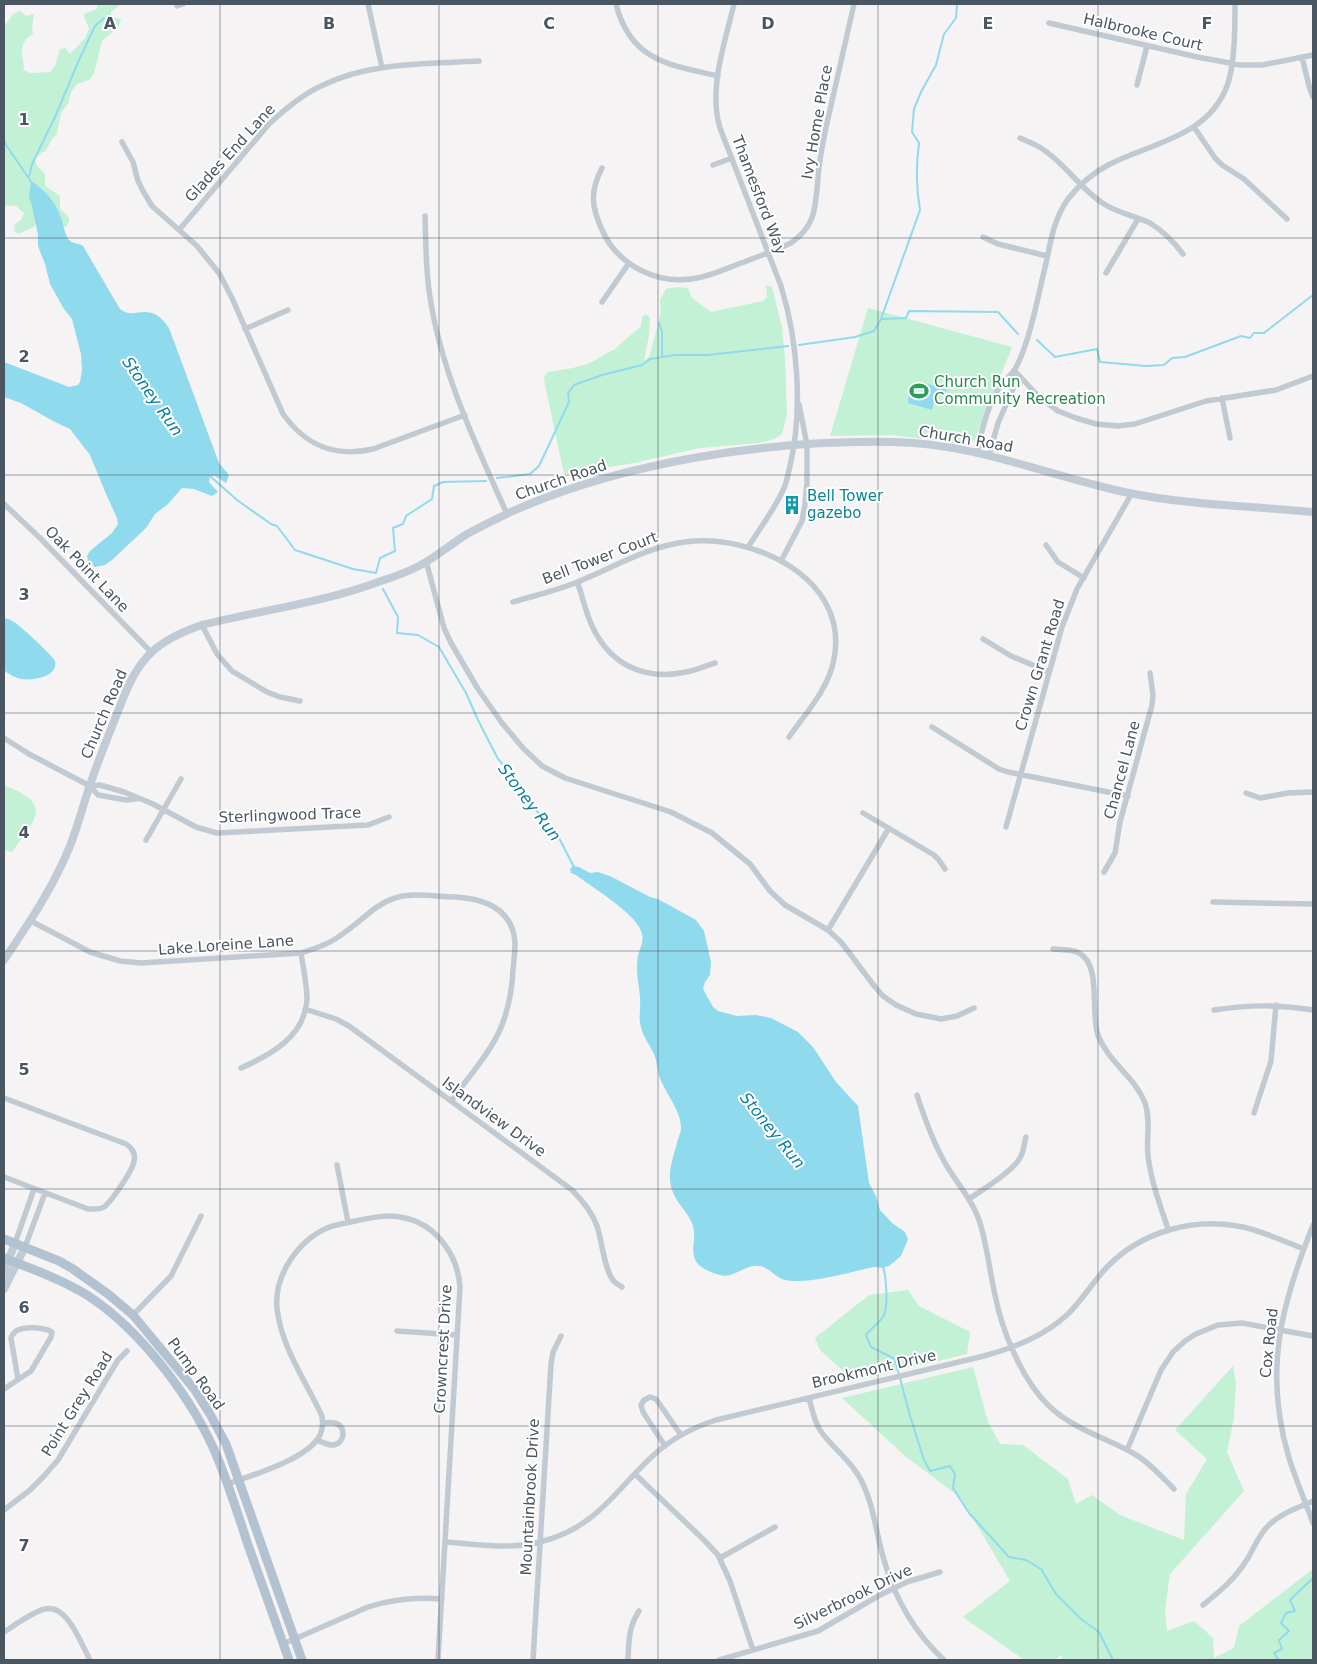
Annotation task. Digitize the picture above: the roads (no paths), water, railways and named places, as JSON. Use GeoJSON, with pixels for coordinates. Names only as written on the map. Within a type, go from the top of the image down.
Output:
{"type":"FeatureCollection","features":[{"type":"Feature","properties":{"kind":"main road","name":"Church Road"},"geometry":{"type":"LineString","coordinates":[[4,960],[31,921],[57,875],[133,676],[151,652],[172,637],[202,625],[343,594],[382,581],[417,567],[466,535],[507,514],[584,484],[645,468],[702,457],[807,445],[892,442],[929,444],[977,452],[1132,494],[1182,502],[1313,512]]}},
{"type":"Feature","properties":{"kind":"main road","name":"Church Road"},"geometry":{"type":"LineString","coordinates":[[4,951],[21,934]]}},
{"type":"Feature","properties":{"kind":"main road","name":"Pump Road"},"geometry":{"type":"LineString","coordinates":[[4,1239],[59,1261],[73,1269],[133,1314],[171,1360],[210,1414],[226,1444],[302,1660]]}},
{"type":"Feature","properties":{"kind":"main road"},"geometry":{"type":"LineString","coordinates":[[4,1289],[15,1243]]}},
{"type":"Feature","properties":{"kind":"main road"},"geometry":{"type":"LineString","coordinates":[[4,1272],[10,1260],[25,1247]]}},
{"type":"Feature","properties":{"kind":"main road","name":"Pump Road"},"geometry":{"type":"LineString","coordinates":[[10,1260],[46,1274],[79,1291],[102,1306],[136,1337],[169,1376],[196,1415],[218,1459],[289,1660]]}},
{"type":"Feature","properties":{"kind":"street"},"geometry":{"type":"LineString","coordinates":[[177,6],[183,4]]}},
{"type":"Feature","properties":{"kind":"street"},"geometry":{"type":"LineString","coordinates":[[368,4],[382,68]]}},
{"type":"Feature","properties":{"kind":"street"},"geometry":{"type":"LineString","coordinates":[[616,4],[619,17],[627,33],[650,56],[673,66],[718,76]]}},
{"type":"Feature","properties":{"kind":"street","name":"Thamesford Way"},"geometry":{"type":"LineString","coordinates":[[734,4],[715,92],[716,112],[720,128],[781,286],[789,316],[794,350],[797,394],[795,446],[784,487],[748,546]]}},
{"type":"Feature","properties":{"kind":"street","name":"Ivy Home Place"},"geometry":{"type":"LineString","coordinates":[[602,168],[595,182],[593,192],[596,214],[604,234],[611,245],[629,263],[643,272],[679,280],[691,279],[712,274],[783,247],[796,239],[810,223],[815,213],[821,151],[854,4]]}},
{"type":"Feature","properties":{"kind":"street"},"geometry":{"type":"LineString","coordinates":[[990,455],[998,424],[1013,389],[1014,370],[1025,344],[1058,218],[1069,198],[1100,170],[1177,137],[1194,127],[1208,115],[1224,94],[1229,80],[1235,38],[1235,4]]}},
{"type":"Feature","properties":{"kind":"street","name":"Halbrooke Court"},"geometry":{"type":"LineString","coordinates":[[1049,23],[1231,64],[1262,65],[1313,55]]}},
{"type":"Feature","properties":{"kind":"street"},"geometry":{"type":"LineString","coordinates":[[1137,84],[1147,46]]}},
{"type":"Feature","properties":{"kind":"street"},"geometry":{"type":"LineString","coordinates":[[1302,57],[1313,97]]}},
{"type":"Feature","properties":{"kind":"street","name":"Glades End Lane"},"geometry":{"type":"LineString","coordinates":[[178,230],[269,124],[313,90],[351,74],[382,68],[479,61]]}},
{"type":"Feature","properties":{"kind":"street"},"geometry":{"type":"LineString","coordinates":[[1194,127],[1222,165],[1244,179],[1287,219]]}},
{"type":"Feature","properties":{"kind":"street"},"geometry":{"type":"LineString","coordinates":[[1020,138],[1041,148],[1092,196],[1104,204],[1159,229],[1184,254]]}},
{"type":"Feature","properties":{"kind":"street"},"geometry":{"type":"LineString","coordinates":[[122,142],[133,162],[138,181],[148,199],[161,215],[207,257],[219,273],[283,414],[304,438],[337,452],[362,452],[465,415]]}},
{"type":"Feature","properties":{"kind":"street"},"geometry":{"type":"LineString","coordinates":[[713,165],[732,158]]}},
{"type":"Feature","properties":{"kind":"street"},"geometry":{"type":"LineString","coordinates":[[425,216],[428,286],[432,313],[447,367],[507,514]]}},
{"type":"Feature","properties":{"kind":"street"},"geometry":{"type":"LineString","coordinates":[[1106,273],[1138,219]]}},
{"type":"Feature","properties":{"kind":"street"},"geometry":{"type":"LineString","coordinates":[[983,237],[998,244],[1047,256]]}},
{"type":"Feature","properties":{"kind":"street"},"geometry":{"type":"LineString","coordinates":[[602,302],[629,263]]}},
{"type":"Feature","properties":{"kind":"street"},"geometry":{"type":"LineString","coordinates":[[245,328],[288,310]]}},
{"type":"Feature","properties":{"kind":"street"},"geometry":{"type":"LineString","coordinates":[[1014,370],[1038,396],[1058,411],[1107,426],[1136,424],[1206,401],[1276,390],[1313,376]]}},
{"type":"Feature","properties":{"kind":"street"},"geometry":{"type":"LineString","coordinates":[[977,452],[983,424],[1000,385],[1014,370]]}},
{"type":"Feature","properties":{"kind":"street","name":"Thamesford Way"},"geometry":{"type":"LineString","coordinates":[[781,561],[802,521],[807,483],[807,445],[797,394]]}},
{"type":"Feature","properties":{"kind":"street"},"geometry":{"type":"LineString","coordinates":[[1222,398],[1230,438]]}},
{"type":"Feature","properties":{"kind":"street","name":"Crown Grant Road"},"geometry":{"type":"LineString","coordinates":[[1006,827],[1062,627],[1084,578],[1132,494]]}},
{"type":"Feature","properties":{"kind":"street","name":"Oak Point Lane"},"geometry":{"type":"LineString","coordinates":[[4,504],[40,538],[151,652]]}},
{"type":"Feature","properties":{"kind":"street","name":"Bell Tower Court"},"geometry":{"type":"LineString","coordinates":[[513,602],[580,581],[634,556],[664,546],[686,542],[727,542],[748,546],[766,553],[799,573],[817,590],[830,610],[836,635],[834,660],[826,681],[789,737]]}},
{"type":"Feature","properties":{"kind":"street"},"geometry":{"type":"LineString","coordinates":[[1046,545],[1058,562],[1084,578]]}},
{"type":"Feature","properties":{"kind":"street"},"geometry":{"type":"LineString","coordinates":[[426,561],[444,628],[451,643],[478,689],[502,723],[531,757],[542,766],[565,778],[671,812],[712,833],[750,864],[770,891],[785,905],[828,930],[841,942],[879,992],[896,1005],[916,1014],[941,1019],[957,1016],[974,1008]]}},
{"type":"Feature","properties":{"kind":"street"},"geometry":{"type":"LineString","coordinates":[[580,581],[578,584],[592,626],[601,643],[612,656],[625,665],[640,672],[661,675],[685,672],[715,663]]}},
{"type":"Feature","properties":{"kind":"street"},"geometry":{"type":"LineString","coordinates":[[202,625],[214,650],[232,671],[267,692],[300,701]]}},
{"type":"Feature","properties":{"kind":"street"},"geometry":{"type":"LineString","coordinates":[[983,639],[1017,659],[1049,672]]}},
{"type":"Feature","properties":{"kind":"street","name":"Chancel Lane"},"geometry":{"type":"LineString","coordinates":[[1104,872],[1115,853],[1152,705],[1153,695],[1150,673]]}},
{"type":"Feature","properties":{"kind":"street"},"geometry":{"type":"LineString","coordinates":[[932,727],[999,769],[1020,775],[1128,796]]}},
{"type":"Feature","properties":{"kind":"street"},"geometry":{"type":"LineString","coordinates":[[4,738],[29,754],[90,786]]}},
{"type":"Feature","properties":{"kind":"street"},"geometry":{"type":"LineString","coordinates":[[146,840],[181,780]]}},
{"type":"Feature","properties":{"kind":"street","name":"Sterlingwood Trace"},"geometry":{"type":"LineString","coordinates":[[90,786],[98,795],[126,800],[138,799]]}},
{"type":"Feature","properties":{"kind":"street","name":"Sterlingwood Trace"},"geometry":{"type":"LineString","coordinates":[[90,786],[103,786],[124,792],[153,804],[196,827],[217,833],[368,825],[389,816]]}},
{"type":"Feature","properties":{"kind":"street"},"geometry":{"type":"LineString","coordinates":[[1246,793],[1260,798],[1288,793],[1313,792]]}},
{"type":"Feature","properties":{"kind":"street"},"geometry":{"type":"LineString","coordinates":[[863,813],[934,855],[940,860],[945,869]]}},
{"type":"Feature","properties":{"kind":"street"},"geometry":{"type":"LineString","coordinates":[[828,930],[889,828]]}},
{"type":"Feature","properties":{"kind":"street","name":"Lake Loreine Lane"},"geometry":{"type":"LineString","coordinates":[[31,921],[90,952],[120,961],[142,963],[301,953],[324,946],[336,939],[382,903],[403,896],[476,899],[487,902],[499,910],[510,925],[515,942],[512,994],[498,1034],[451,1101]]}},
{"type":"Feature","properties":{"kind":"street"},"geometry":{"type":"LineString","coordinates":[[1213,902],[1313,904]]}},
{"type":"Feature","properties":{"kind":"street"},"geometry":{"type":"LineString","coordinates":[[1053,949],[1079,953],[1088,961],[1091,968],[1094,980],[1094,1022],[1101,1042],[1112,1059],[1138,1089],[1146,1104],[1148,1112],[1147,1149],[1150,1168],[1168,1229]]}},
{"type":"Feature","properties":{"kind":"street"},"geometry":{"type":"LineString","coordinates":[[241,1068],[272,1053],[286,1042],[299,1024],[305,1010],[307,998],[301,953]]}},
{"type":"Feature","properties":{"kind":"street"},"geometry":{"type":"LineString","coordinates":[[1214,1010],[1243,1006],[1276,1005],[1313,1010]]}},
{"type":"Feature","properties":{"kind":"street"},"geometry":{"type":"LineString","coordinates":[[1254,1113],[1271,1061],[1276,1005]]}},
{"type":"Feature","properties":{"kind":"street","name":"Islandview Drive"},"geometry":{"type":"LineString","coordinates":[[305,1010],[349,1026],[565,1184],[580,1198],[592,1215],[608,1270],[613,1280],[622,1287]]}},
{"type":"Feature","properties":{"kind":"street"},"geometry":{"type":"LineString","coordinates":[[917,1095],[939,1152],[969,1199],[982,1231],[999,1313],[1026,1376],[1048,1405],[1072,1424],[1127,1450],[1151,1467],[1174,1489]]}},
{"type":"Feature","properties":{"kind":"street"},"geometry":{"type":"LineString","coordinates":[[4,1098],[126,1144],[134,1152],[132,1168],[109,1202],[100,1209],[88,1209],[4,1177]]}},
{"type":"Feature","properties":{"kind":"street"},"geometry":{"type":"LineString","coordinates":[[969,1199],[1017,1163],[1026,1137]]}},
{"type":"Feature","properties":{"kind":"street"},"geometry":{"type":"LineString","coordinates":[[337,1165],[348,1222]]}},
{"type":"Feature","properties":{"kind":"street"},"geometry":{"type":"LineString","coordinates":[[15,1243],[34,1189]]}},
{"type":"Feature","properties":{"kind":"street"},"geometry":{"type":"LineString","coordinates":[[25,1247],[45,1193]]}},
{"type":"Feature","properties":{"kind":"street"},"geometry":{"type":"LineString","coordinates":[[133,1314],[171,1276],[201,1216]]}},
{"type":"Feature","properties":{"kind":"street","name":"Crowncrest Drive"},"geometry":{"type":"LineString","coordinates":[[323,1423],[322,1416],[282,1333],[277,1309],[278,1296],[290,1261],[302,1245],[325,1229],[348,1222],[384,1216],[405,1218],[426,1226],[451,1253],[457,1269],[460,1287],[438,1660]]}},
{"type":"Feature","properties":{"kind":"street","name":"Brookmont Drive"},"geometry":{"type":"LineString","coordinates":[[445,1542],[512,1546],[540,1542],[570,1531],[586,1522],[606,1505],[665,1446],[681,1435],[716,1420],[1013,1348],[1034,1338],[1068,1314],[1106,1268],[1129,1249],[1168,1229],[1196,1224],[1228,1224],[1252,1230],[1304,1249]]}},
{"type":"Feature","properties":{"kind":"street","name":"Cox Road"},"geometry":{"type":"LineString","coordinates":[[1313,1225],[1291,1285],[1280,1330],[1276,1363],[1277,1400],[1289,1458],[1313,1522]]}},
{"type":"Feature","properties":{"kind":"street"},"geometry":{"type":"LineString","coordinates":[[1127,1450],[1161,1370],[1173,1352],[1185,1341],[1206,1329],[1230,1323],[1252,1324],[1313,1336]]}},
{"type":"Feature","properties":{"kind":"street"},"geometry":{"type":"LineString","coordinates":[[4,1389],[31,1370],[51,1337],[52,1332],[47,1329],[24,1328],[16,1331],[10,1338],[18,1379]]}},
{"type":"Feature","properties":{"kind":"street"},"geometry":{"type":"LineString","coordinates":[[397,1331],[458,1335]]}},
{"type":"Feature","properties":{"kind":"street","name":"Mountainbrook Drive"},"geometry":{"type":"LineString","coordinates":[[533,1660],[551,1364],[553,1352],[560,1336]]}},
{"type":"Feature","properties":{"kind":"street","name":"Point Grey Road"},"geometry":{"type":"LineString","coordinates":[[4,1510],[30,1490],[58,1460],[118,1360],[127,1351]]}},
{"type":"Feature","properties":{"kind":"street"},"geometry":{"type":"LineString","coordinates":[[665,1446],[643,1412],[641,1405],[644,1400],[650,1397],[656,1399],[681,1435]]}},
{"type":"Feature","properties":{"kind":"street"},"geometry":{"type":"LineString","coordinates":[[809,1398],[820,1431],[852,1465],[868,1494],[884,1560],[901,1605],[917,1630],[944,1660]]}},
{"type":"Feature","properties":{"kind":"street"},"geometry":{"type":"LineString","coordinates":[[227,1484],[260,1473],[306,1449],[320,1436],[323,1423],[335,1423],[343,1430],[343,1437],[339,1443],[332,1445],[317,1440]]}},
{"type":"Feature","properties":{"kind":"street"},"geometry":{"type":"LineString","coordinates":[[636,1474],[720,1558],[730,1581],[753,1650]]}},
{"type":"Feature","properties":{"kind":"street"},"geometry":{"type":"LineString","coordinates":[[1203,1605],[1220,1592],[1241,1569],[1258,1538],[1268,1525],[1284,1513],[1313,1501]]}},
{"type":"Feature","properties":{"kind":"street"},"geometry":{"type":"LineString","coordinates":[[720,1558],[775,1527]]}},
{"type":"Feature","properties":{"kind":"street","name":"Silverbrook Drive"},"geometry":{"type":"LineString","coordinates":[[719,1660],[818,1631],[894,1588],[940,1572]]}},
{"type":"Feature","properties":{"kind":"street"},"geometry":{"type":"LineString","coordinates":[[283,1644],[381,1603],[409,1598],[442,1599]]}},
{"type":"Feature","properties":{"kind":"street"},"geometry":{"type":"LineString","coordinates":[[4,1632],[41,1610],[55,1608],[65,1615],[90,1660]]}},
{"type":"Feature","properties":{"kind":"street"},"geometry":{"type":"LineString","coordinates":[[628,1660],[630,1630],[638,1611]]}},
{"type":"Feature","properties":{"kind":"water"},"geometry":{"type":"Polygon","coordinates":[[[31,181],[46,193],[54,203],[69,240],[83,246],[120,309],[131,313],[149,312],[155,314],[169,328],[219,463],[229,475],[226,483],[215,476],[210,476],[209,482],[218,492],[212,496],[194,489],[182,488],[168,504],[155,514],[146,528],[112,560],[105,565],[95,567],[89,563],[87,556],[90,551],[112,533],[118,524],[90,455],[70,429],[21,403],[4,397],[4,362],[69,387],[78,385],[82,370],[81,354],[72,319],[50,284],[38,246],[38,235],[29,197],[31,181]]]}},
{"type":"Feature","properties":{"kind":"water"},"geometry":{"type":"Polygon","coordinates":[[[924,383],[947,389],[945,396],[936,394],[932,410],[908,403],[909,394],[920,396],[924,383]]]}},
{"type":"Feature","properties":{"kind":"water"},"geometry":{"type":"Polygon","coordinates":[[[4,618],[21,627],[48,653],[55,661],[53,671],[44,677],[21,679],[14,677],[4,670],[4,618]]]}},
{"type":"Feature","properties":{"kind":"water"},"geometry":{"type":"Polygon","coordinates":[[[573,866],[590,873],[598,872],[612,877],[696,920],[704,931],[711,962],[710,975],[703,989],[713,1007],[718,1011],[737,1016],[756,1015],[771,1018],[798,1032],[813,1047],[836,1082],[858,1106],[869,1183],[876,1196],[880,1210],[892,1223],[905,1232],[908,1239],[901,1256],[889,1266],[874,1267],[805,1281],[794,1281],[782,1279],[762,1267],[749,1267],[725,1276],[711,1272],[697,1263],[693,1250],[693,1226],[671,1188],[670,1180],[671,1164],[681,1131],[680,1122],[677,1111],[660,1080],[654,1054],[643,1034],[640,1024],[637,966],[642,941],[641,931],[631,917],[622,909],[571,873],[570,869],[573,866]]]}},
{"type":"Feature","properties":{"kind":"waterway"},"geometry":{"type":"LineString","coordinates":[[799,345],[855,337],[874,331],[881,319],[920,210],[917,177],[919,143],[912,132],[914,109],[936,65],[944,34],[956,18],[957,4]]}},
{"type":"Feature","properties":{"kind":"waterway"},"geometry":{"type":"LineString","coordinates":[[29,177],[32,164],[95,26],[104,18]]}},
{"type":"Feature","properties":{"kind":"waterway","name":"Stoney Run"},"geometry":{"type":"LineString","coordinates":[[4,142],[32,183]]}},
{"type":"Feature","properties":{"kind":"waterway"},"geometry":{"type":"LineString","coordinates":[[1037,340],[1055,357],[1097,349],[1100,362],[1146,366],[1164,365],[1172,358],[1185,357],[1241,336],[1250,338],[1254,333],[1264,333],[1313,295]]}},
{"type":"Feature","properties":{"kind":"waterway"},"geometry":{"type":"LineString","coordinates":[[882,319],[906,318],[909,311],[998,312],[1018,334]]}},
{"type":"Feature","properties":{"kind":"waterway"},"geometry":{"type":"LineString","coordinates":[[659,323],[662,332],[662,357]]}},
{"type":"Feature","properties":{"kind":"waterway"},"geometry":{"type":"LineString","coordinates":[[497,478],[530,474],[539,466],[569,402],[568,393],[574,385],[602,375],[642,365],[650,359],[675,355],[708,355],[788,346]]}},
{"type":"Feature","properties":{"kind":"waterway","name":"Stoney Run"},"geometry":{"type":"LineString","coordinates":[[210,476],[237,500],[271,524],[277,526],[295,550],[353,569],[376,573],[380,558],[395,551],[393,528],[403,524],[406,516],[432,499],[434,486],[443,482],[486,481]]}},
{"type":"Feature","properties":{"kind":"waterway","name":"Stoney Run"},"geometry":{"type":"LineString","coordinates":[[383,589],[398,617],[397,633],[418,635],[439,647],[466,693],[498,759],[511,773],[536,810],[558,836],[574,867]]}},
{"type":"Feature","properties":{"kind":"waterway","name":"Stoney Run"},"geometry":{"type":"LineString","coordinates":[[883,1266],[886,1292],[885,1313],[866,1335],[871,1347],[895,1359],[910,1416],[924,1460],[930,1471],[950,1466],[955,1474],[953,1488],[969,1513],[1009,1557],[1026,1560],[1041,1569],[1056,1594],[1081,1619],[1099,1632],[1113,1660]]}},
{"type":"Feature","properties":{"kind":"waterway"},"geometry":{"type":"LineString","coordinates":[[1279,1660],[1274,1653],[1282,1649],[1279,1640],[1289,1631],[1281,1623],[1286,1613],[1295,1611],[1290,1600],[1313,1578]]}},
{"type":"Feature","properties":{"kind":"place","name":"Church Run Community Recreation"},"geometry":{"type":"Point","coordinates":[919,391]}},
{"type":"Feature","properties":{"kind":"place","name":"Bell Tower gazebo"},"geometry":{"type":"Point","coordinates":[792,505]}}]}
